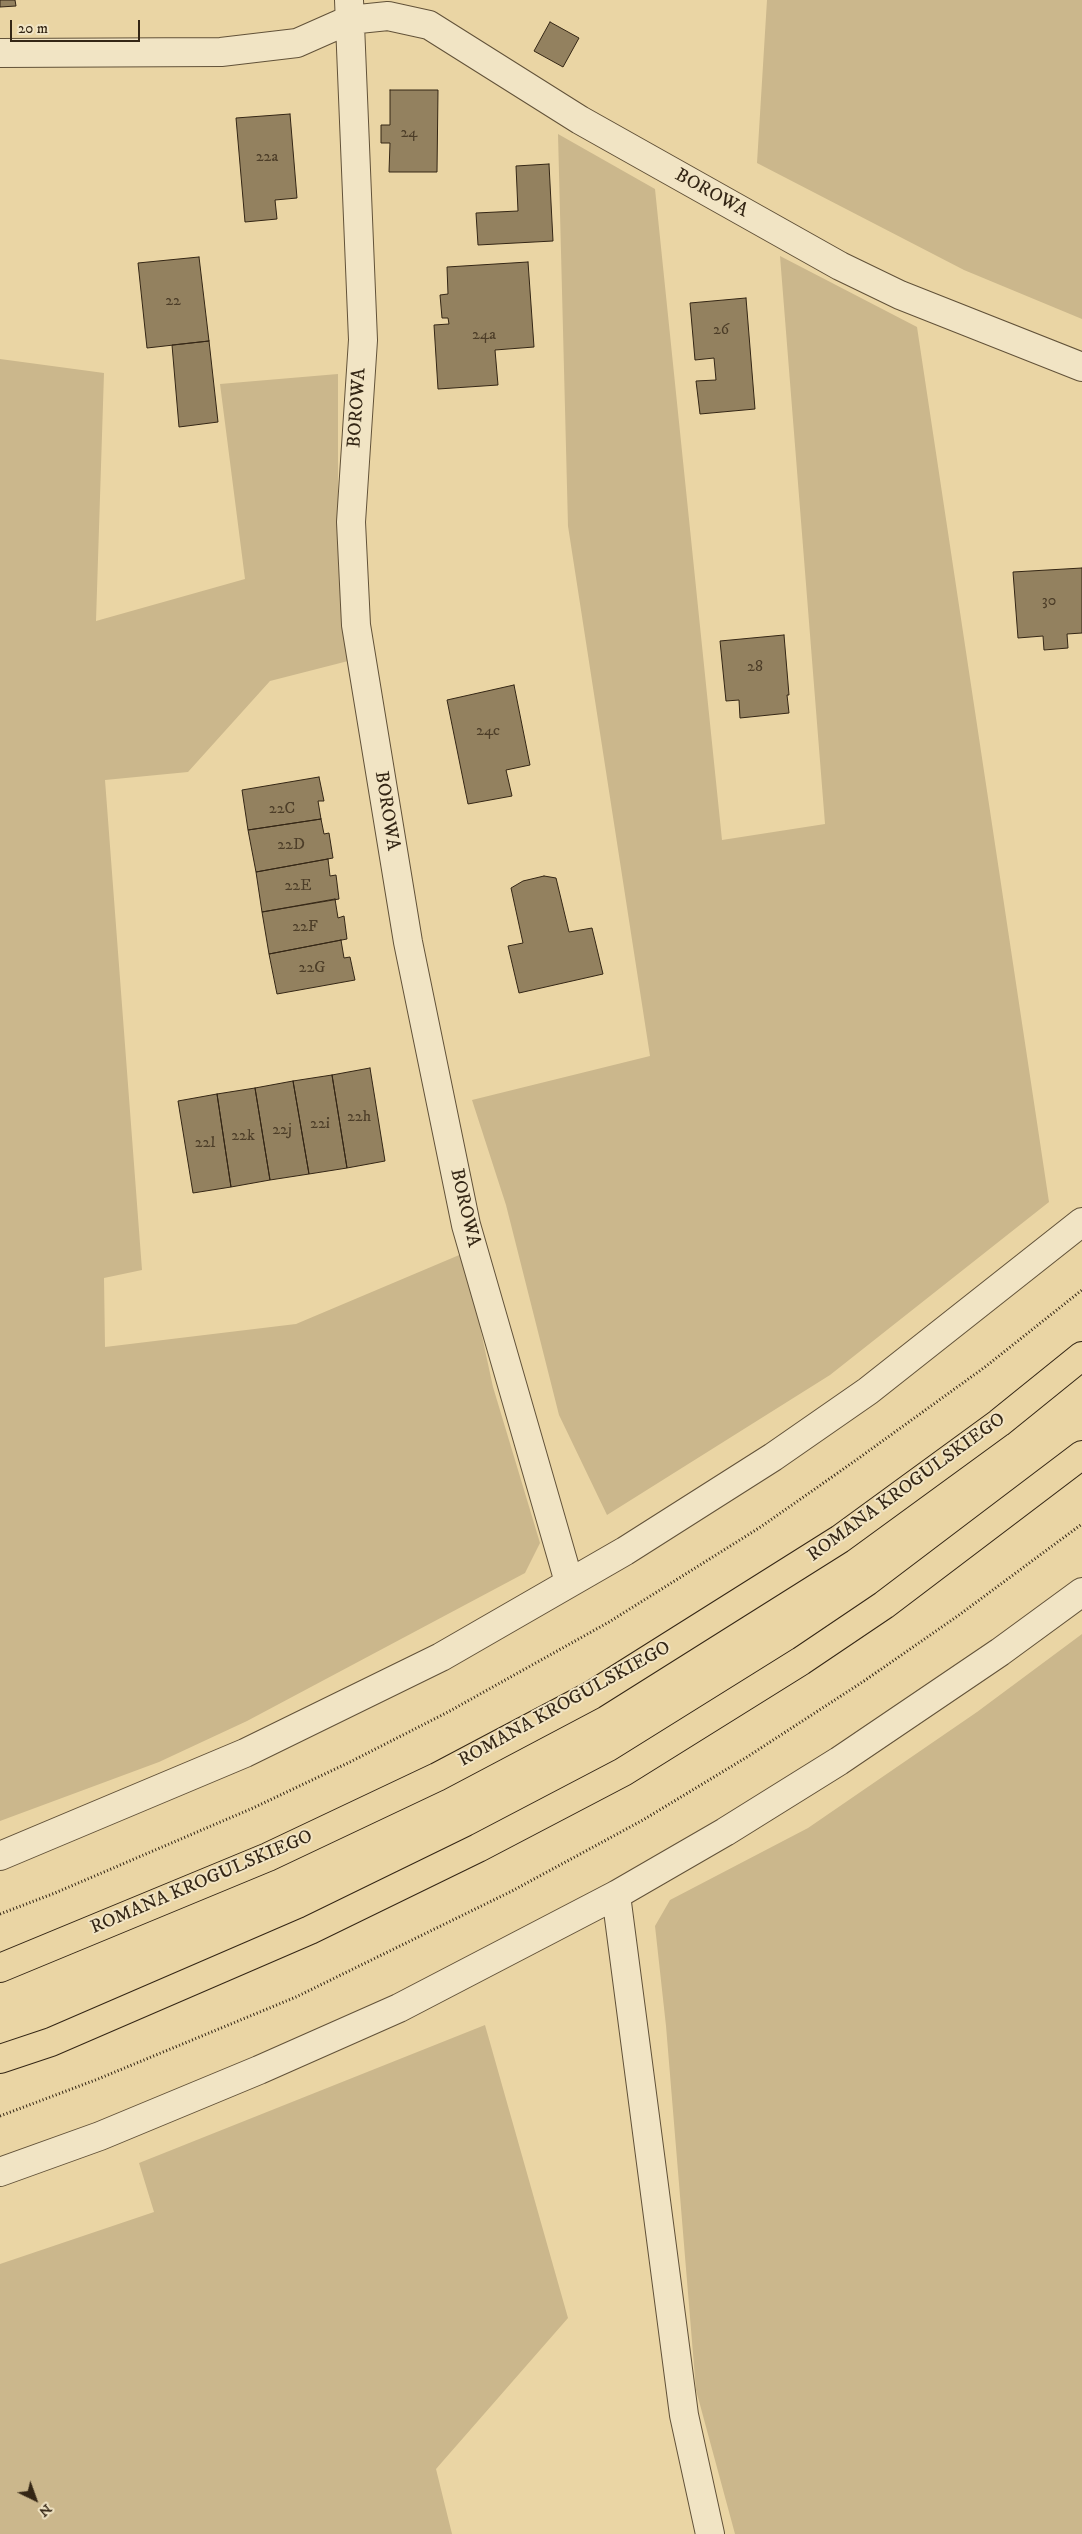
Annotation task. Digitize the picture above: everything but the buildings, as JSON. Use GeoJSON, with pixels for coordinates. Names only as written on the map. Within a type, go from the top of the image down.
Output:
{"type":"FeatureCollection","features":[{"type":"Feature","properties":{"kind":"main road","name":"ROMANA KROGULSKIEGO"},"geometry":{"type":"LineString","coordinates":[[0,1968],[268,1858],[437,1777],[592,1695],[840,1538],[999,1423],[1082,1356]]}},
{"type":"Feature","properties":{"kind":"main road"},"geometry":{"type":"LineString","coordinates":[[0,2059],[51,2042],[310,1930],[478,1848],[623,1772],[801,1661],[884,1605],[1082,1455]]}},
{"type":"Feature","properties":{"kind":"street","name":"BOROWA"},"geometry":{"type":"LineString","coordinates":[[349,10],[363,340],[351,522],[356,625],[408,942],[466,1224],[569,1582]]}},
{"type":"Feature","properties":{"kind":"street","name":"BOROWA"},"geometry":{"type":"LineString","coordinates":[[0,52],[221,52],[296,43],[349,10],[429,25],[580,120],[840,266],[900,295],[1082,367]]}},
{"type":"Feature","properties":{"kind":"street"},"geometry":{"type":"LineString","coordinates":[[0,1856],[245,1753],[441,1657],[625,1551],[765,1462],[868,1391],[1013,1279],[1082,1222]]}},
{"type":"Feature","properties":{"kind":"street"},"geometry":{"type":"LineString","coordinates":[[0,2172],[144,2118],[399,2008],[616,1895],[726,1832],[839,1761],[1000,1652],[1082,1592]]}},
{"type":"Feature","properties":{"kind":"street"},"geometry":{"type":"LineString","coordinates":[[616,1895],[684,2415],[710,2534]]}},
{"type":"Feature","properties":{"kind":"shaded area"},"geometry":{"type":"Polygon","coordinates":[[[767,0],[1082,0],[1082,319],[964,270],[757,163],[767,0]]]}},
{"type":"Feature","properties":{"kind":"shaded area"},"geometry":{"type":"Polygon","coordinates":[[[558,134],[655,189],[722,840],[825,824],[780,256],[917,327],[1049,1202],[830,1375],[607,1515],[559,1415],[506,1205],[472,1100],[650,1056],[568,526],[558,134]]]}},
{"type":"Feature","properties":{"kind":"shaded area"},"geometry":{"type":"Polygon","coordinates":[[[0,359],[104,373],[96,621],[245,579],[220,384],[338,374],[338,564],[352,660],[270,681],[188,772],[105,780],[142,1270],[104,1278],[105,1347],[296,1324],[464,1253],[493,1387],[540,1543],[525,1573],[247,1721],[159,1762],[0,1821],[0,359]]]}},
{"type":"Feature","properties":{"kind":"shaded area"},"geometry":{"type":"Polygon","coordinates":[[[1082,1634],[1082,2534],[735,2534],[696,2390],[666,2026],[655,1926],[670,1900],[808,1828],[977,1712],[1082,1634]]]}},
{"type":"Feature","properties":{"kind":"shaded area"},"geometry":{"type":"Polygon","coordinates":[[[485,2025],[568,2318],[436,2469],[452,2534],[0,2534],[0,2264],[154,2212],[139,2163],[485,2025]]]}}]}
